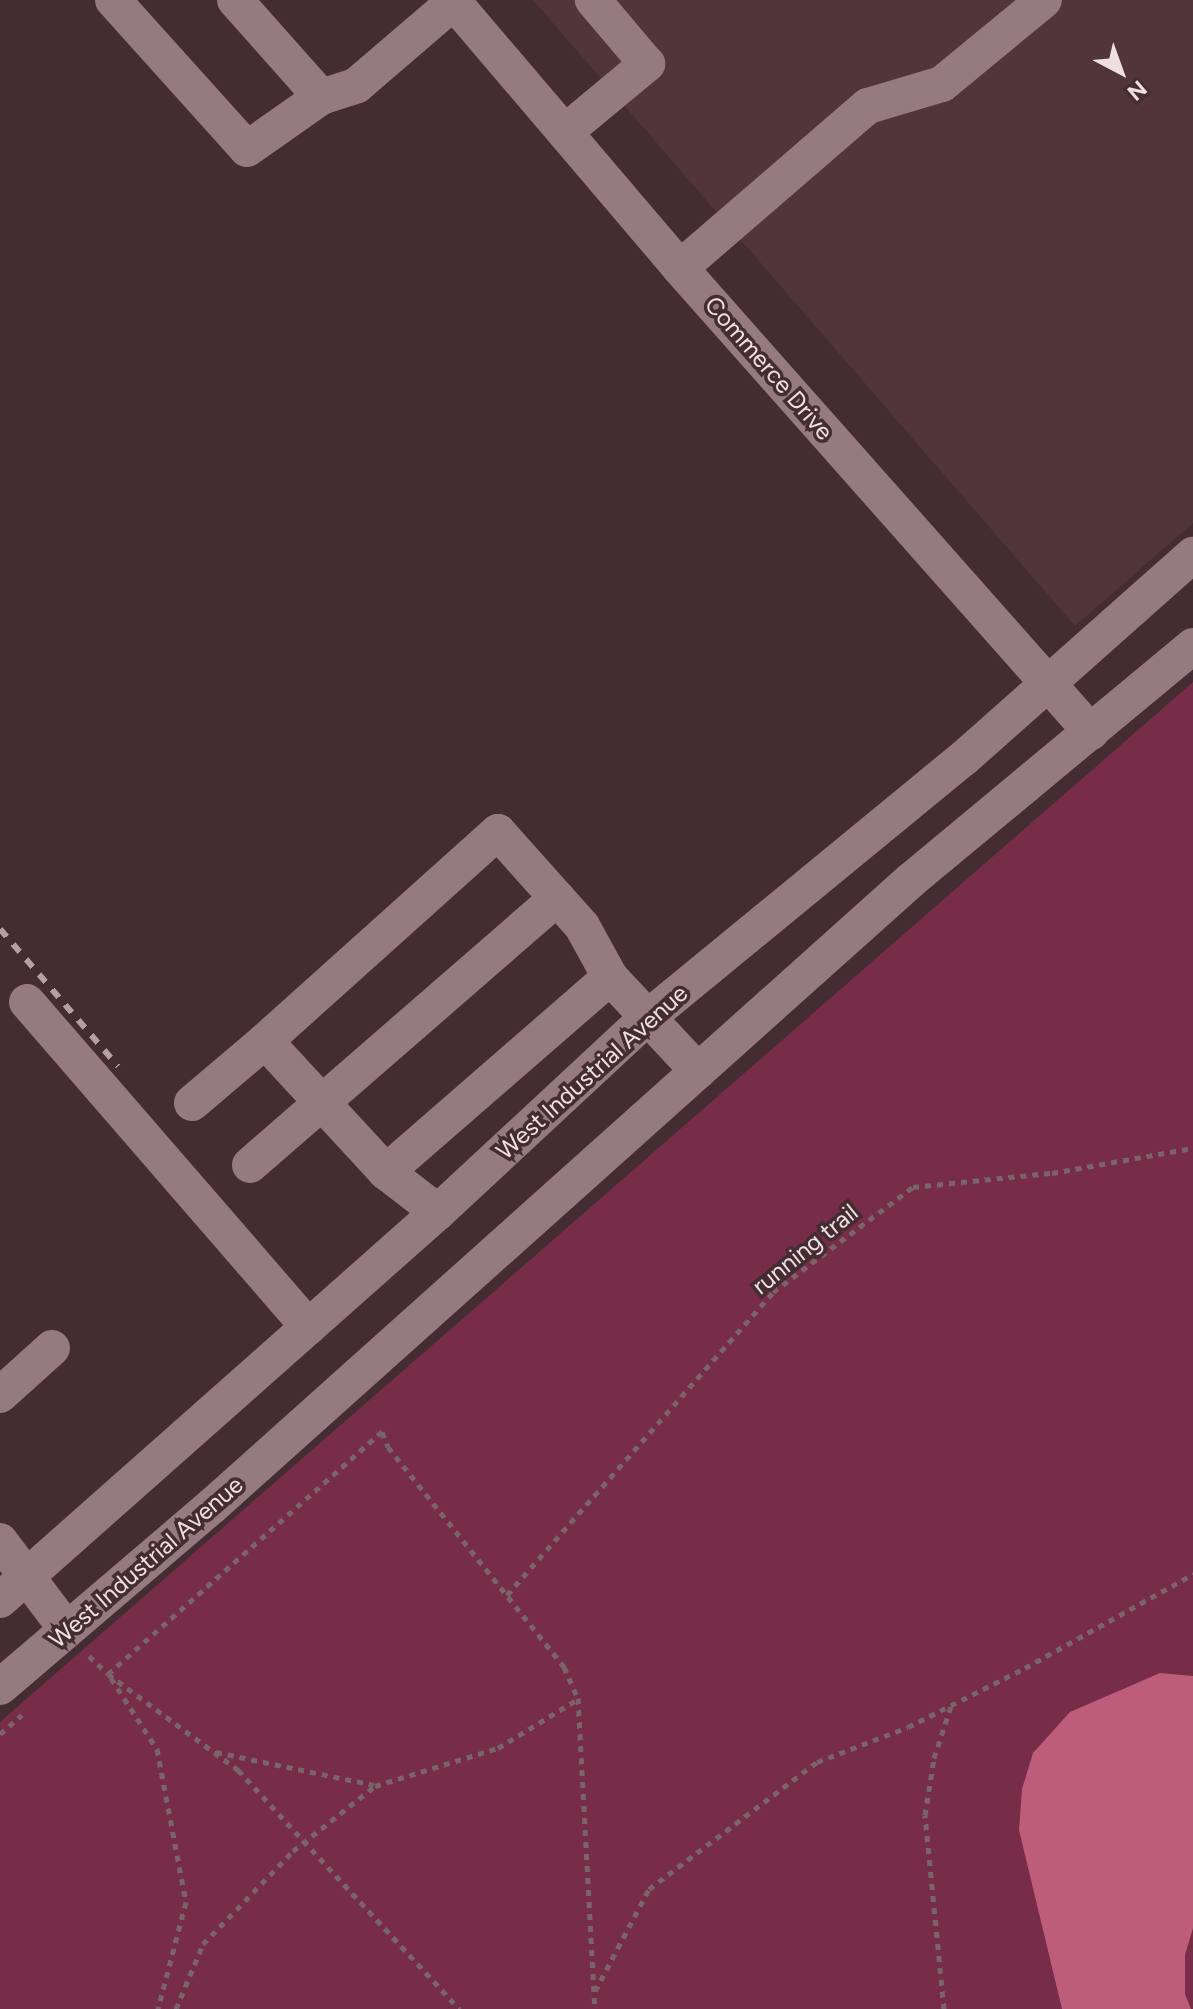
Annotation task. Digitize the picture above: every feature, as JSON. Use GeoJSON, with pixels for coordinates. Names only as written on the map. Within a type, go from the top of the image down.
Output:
{"type":"FeatureCollection","features":[{"type":"Feature","properties":{"kind":"street"},"geometry":{"type":"LineString","coordinates":[[113,0],[247,149],[321,97],[357,85],[453,1]]}},
{"type":"Feature","properties":{"kind":"street"},"geometry":{"type":"LineString","coordinates":[[235,0],[321,97]]}},
{"type":"Feature","properties":{"kind":"street"},"geometry":{"type":"LineString","coordinates":[[565,132],[647,64],[593,0]]}},
{"type":"Feature","properties":{"kind":"street"},"geometry":{"type":"LineString","coordinates":[[680,268],[868,106],[942,84],[1044,0]]}},
{"type":"Feature","properties":{"kind":"street","name":"Commerce Drive"},"geometry":{"type":"LineString","coordinates":[[453,1],[680,268],[1091,732]]}},
{"type":"Feature","properties":{"kind":"street","name":"West Industrial Avenue"},"geometry":{"type":"LineString","coordinates":[[0,1600],[438,1212],[646,1019],[964,758],[1193,555]]}},
{"type":"Feature","properties":{"kind":"street","name":"West Industrial Avenue"},"geometry":{"type":"LineString","coordinates":[[0,1687],[910,881],[1193,646]]}},
{"type":"Feature","properties":{"kind":"street"},"geometry":{"type":"LineString","coordinates":[[192,1103],[498,832],[582,926],[610,977],[646,1019],[698,1071]]}},
{"type":"Feature","properties":{"kind":"street"},"geometry":{"type":"LineString","coordinates":[[250,1165],[557,898]]}},
{"type":"Feature","properties":{"kind":"street"},"geometry":{"type":"LineString","coordinates":[[386,1172],[610,977]]}},
{"type":"Feature","properties":{"kind":"street"},"geometry":{"type":"LineString","coordinates":[[27,1002],[309,1327]]}},
{"type":"Feature","properties":{"kind":"street"},"geometry":{"type":"LineString","coordinates":[[265,1041],[386,1172],[438,1212]]}},
{"type":"Feature","properties":{"kind":"street"},"geometry":{"type":"LineString","coordinates":[[0,1395],[52,1348]]}},
{"type":"Feature","properties":{"kind":"street"},"geometry":{"type":"LineString","coordinates":[[0,1541],[67,1630]]}},
{"type":"Feature","properties":{"kind":"path","name":"running trail"},"geometry":{"type":"LineString","coordinates":[[507,1595],[773,1292],[913,1187],[1052,1173],[1193,1148]]}},
{"type":"Feature","properties":{"kind":"path"},"geometry":{"type":"LineString","coordinates":[[108,1674],[382,1432],[388,1447],[564,1667],[578,1698],[595,2009]]}},
{"type":"Feature","properties":{"kind":"path"},"geometry":{"type":"LineString","coordinates":[[594,1992],[649,1889],[817,1762],[951,1705],[1193,1574]]}},
{"type":"Feature","properties":{"kind":"path"},"geometry":{"type":"LineString","coordinates":[[79,1665],[90,1656],[108,1674],[238,1770],[302,1844],[459,2009]]}},
{"type":"Feature","properties":{"kind":"path"},"geometry":{"type":"LineString","coordinates":[[108,1674],[157,1749],[186,1902],[158,2009]]}},
{"type":"Feature","properties":{"kind":"path"},"geometry":{"type":"LineString","coordinates":[[176,2009],[203,1944],[302,1844],[375,1786],[498,1748],[578,1698]]}},
{"type":"Feature","properties":{"kind":"path"},"geometry":{"type":"LineString","coordinates":[[0,1734],[34,1705]]}},
{"type":"Feature","properties":{"kind":"path"},"geometry":{"type":"LineString","coordinates":[[944,2009],[925,1815],[934,1758],[951,1705]]}},
{"type":"Feature","properties":{"kind":"path"},"geometry":{"type":"LineString","coordinates":[[214,1752],[375,1786]]}},
{"type":"Feature","properties":{"kind":"shaded area"},"geometry":{"type":"Polygon","coordinates":[[[533,0],[1193,0],[1193,523],[1075,626],[533,0]]]}},
{"type":"Feature","properties":{"kind":"shaded area"},"geometry":{"type":"Polygon","coordinates":[[[1193,682],[1193,2009],[0,2009],[0,1722],[1193,682]]]}},
{"type":"Feature","properties":{"kind":"shaded area"},"geometry":{"type":"Polygon","coordinates":[[[1160,1673],[1193,1676],[1193,1928],[1185,1955],[1185,1994],[1191,2009],[1062,2009],[1019,1830],[1022,1789],[1033,1753],[1070,1712],[1160,1673]]]}},
{"type":"Feature","properties":{"kind":"railway"},"geometry":{"type":"LineString","coordinates":[[0,929],[118,1066]]}}]}
